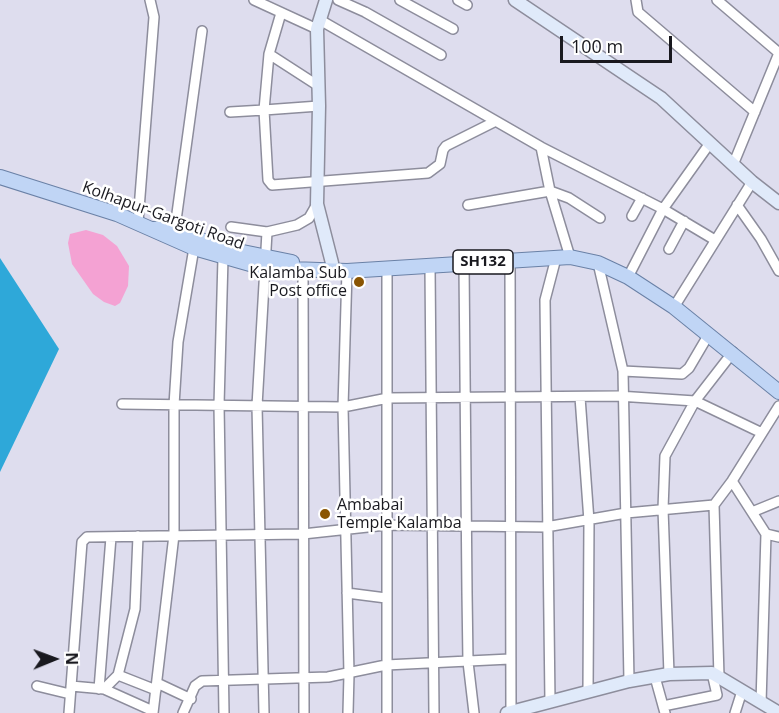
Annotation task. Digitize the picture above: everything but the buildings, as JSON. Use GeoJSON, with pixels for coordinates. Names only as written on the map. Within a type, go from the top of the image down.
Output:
{"type":"FeatureCollection","features":[{"type":"Feature","properties":{"kind":"main road","name":"Kolhapur-Gargoti Road"},"geometry":{"type":"LineString","coordinates":[[0,177],[138,222],[152,229],[165,228],[194,248],[223,258],[303,270],[347,271],[430,267],[564,255],[630,273]]}},
{"type":"Feature","properties":{"kind":"main road"},"geometry":{"type":"LineString","coordinates":[[174,235],[198,240],[264,263],[602,255],[676,304],[779,382]]}},
{"type":"Feature","properties":{"kind":"main road"},"geometry":{"type":"LineString","coordinates":[[676,304],[779,392]]}},
{"type":"Feature","properties":{"kind":"street"},"geometry":{"type":"LineString","coordinates":[[138,222],[154,17],[150,0]]}},
{"type":"Feature","properties":{"kind":"street"},"geometry":{"type":"LineString","coordinates":[[254,0],[281,13],[319,25],[541,147],[663,209],[715,240]]}},
{"type":"Feature","properties":{"kind":"street"},"geometry":{"type":"LineString","coordinates":[[326,0],[319,25],[317,204],[332,263]]}},
{"type":"Feature","properties":{"kind":"street"},"geometry":{"type":"LineString","coordinates":[[338,0],[365,12],[441,56]]}},
{"type":"Feature","properties":{"kind":"street"},"geometry":{"type":"LineString","coordinates":[[400,0],[453,30]]}},
{"type":"Feature","properties":{"kind":"street"},"geometry":{"type":"LineString","coordinates":[[458,0],[467,5]]}},
{"type":"Feature","properties":{"kind":"street"},"geometry":{"type":"LineString","coordinates":[[515,0],[533,5],[661,98],[752,182],[779,203]]}},
{"type":"Feature","properties":{"kind":"street"},"geometry":{"type":"LineString","coordinates":[[636,0],[638,12],[755,112]]}},
{"type":"Feature","properties":{"kind":"street"},"geometry":{"type":"LineString","coordinates":[[717,0],[779,53],[733,165]]}},
{"type":"Feature","properties":{"kind":"street"},"geometry":{"type":"LineString","coordinates":[[281,13],[269,54],[264,110],[269,184],[317,183],[428,173],[440,164],[446,146],[495,122]]}},
{"type":"Feature","properties":{"kind":"street"},"geometry":{"type":"LineString","coordinates":[[174,235],[202,31]]}},
{"type":"Feature","properties":{"kind":"street"},"geometry":{"type":"LineString","coordinates":[[269,54],[317,85]]}},
{"type":"Feature","properties":{"kind":"street"},"geometry":{"type":"LineString","coordinates":[[230,112],[319,106]]}},
{"type":"Feature","properties":{"kind":"street"},"geometry":{"type":"LineString","coordinates":[[630,273],[663,209],[710,143]]}},
{"type":"Feature","properties":{"kind":"street"},"geometry":{"type":"LineString","coordinates":[[541,147],[564,255],[545,300],[548,396],[546,527],[550,702]]}},
{"type":"Feature","properties":{"kind":"street"},"geometry":{"type":"LineString","coordinates":[[676,304],[752,182]]}},
{"type":"Feature","properties":{"kind":"street"},"geometry":{"type":"LineString","coordinates":[[468,205],[550,191],[570,198],[600,218]]}},
{"type":"Feature","properties":{"kind":"street"},"geometry":{"type":"LineString","coordinates":[[632,216],[642,198]]}},
{"type":"Feature","properties":{"kind":"street"},"geometry":{"type":"LineString","coordinates":[[231,227],[267,232],[297,225],[309,218],[317,204]]}},
{"type":"Feature","properties":{"kind":"street"},"geometry":{"type":"LineString","coordinates":[[736,205],[761,239],[779,271]]}},
{"type":"Feature","properties":{"kind":"street"},"geometry":{"type":"LineString","coordinates":[[669,249],[684,221]]}},
{"type":"Feature","properties":{"kind":"street"},"geometry":{"type":"LineString","coordinates":[[264,713],[257,406],[267,232]]}},
{"type":"Feature","properties":{"kind":"street"},"geometry":{"type":"LineString","coordinates":[[37,686],[70,690],[101,689],[153,712],[174,535],[174,405],[178,342],[194,248]]}},
{"type":"Feature","properties":{"kind":"street"},"geometry":{"type":"LineString","coordinates":[[223,258],[219,405],[224,713]]}},
{"type":"Feature","properties":{"kind":"street"},"geometry":{"type":"LineString","coordinates":[[510,259],[508,396],[510,712],[629,681],[669,674],[715,675],[779,713]]}},
{"type":"Feature","properties":{"kind":"street"},"geometry":{"type":"LineString","coordinates":[[598,263],[623,371],[629,681]]}},
{"type":"Feature","properties":{"kind":"street"},"geometry":{"type":"LineString","coordinates":[[464,264],[468,662],[474,713]]}},
{"type":"Feature","properties":{"kind":"street"},"geometry":{"type":"LineString","coordinates":[[430,267],[434,713]]}},
{"type":"Feature","properties":{"kind":"street"},"geometry":{"type":"LineString","coordinates":[[387,269],[387,713]]}},
{"type":"Feature","properties":{"kind":"street"},"geometry":{"type":"LineString","coordinates":[[303,270],[304,713]]}},
{"type":"Feature","properties":{"kind":"street"},"geometry":{"type":"LineString","coordinates":[[347,271],[343,407],[348,713]]}},
{"type":"Feature","properties":{"kind":"street"},"geometry":{"type":"LineString","coordinates":[[623,371],[682,374],[689,368],[709,334]]}},
{"type":"Feature","properties":{"kind":"street"},"geometry":{"type":"LineString","coordinates":[[669,674],[663,509],[665,456],[694,401],[733,352]]}},
{"type":"Feature","properties":{"kind":"street"},"geometry":{"type":"LineString","coordinates":[[580,397],[589,521],[588,692]]}},
{"type":"Feature","properties":{"kind":"street"},"geometry":{"type":"LineString","coordinates":[[122,404],[343,407],[388,398],[624,397],[694,401],[762,433]]}},
{"type":"Feature","properties":{"kind":"street"},"geometry":{"type":"LineString","coordinates":[[655,677],[664,709],[717,695],[714,504],[732,481],[779,406]]}},
{"type":"Feature","properties":{"kind":"street"},"geometry":{"type":"LineString","coordinates":[[732,481],[766,534],[761,703]]}},
{"type":"Feature","properties":{"kind":"street"},"geometry":{"type":"LineString","coordinates":[[752,512],[779,501]]}},
{"type":"Feature","properties":{"kind":"street"},"geometry":{"type":"LineString","coordinates":[[69,713],[82,542],[87,537],[303,534],[345,532],[386,525],[426,525],[431,528],[546,527],[626,513],[714,504]]}},
{"type":"Feature","properties":{"kind":"street"},"geometry":{"type":"LineString","coordinates":[[766,534],[779,537]]}},
{"type":"Feature","properties":{"kind":"street"},"geometry":{"type":"LineString","coordinates":[[101,689],[118,675],[135,609],[138,536]]}},
{"type":"Feature","properties":{"kind":"street"},"geometry":{"type":"LineString","coordinates":[[101,689],[111,537]]}},
{"type":"Feature","properties":{"kind":"street"},"geometry":{"type":"LineString","coordinates":[[347,593],[386,598]]}},
{"type":"Feature","properties":{"kind":"street"},"geometry":{"type":"LineString","coordinates":[[183,713],[199,682],[263,677],[304,678],[349,674],[386,665],[510,659]]}},
{"type":"Feature","properties":{"kind":"street"},"geometry":{"type":"LineString","coordinates":[[118,675],[191,699]]}},
{"type":"Feature","properties":{"kind":"street"},"geometry":{"type":"LineString","coordinates":[[735,713],[742,691]]}},
{"type":"Feature","properties":{"kind":"shaded area"},"geometry":{"type":"Polygon","coordinates":[[[86,230],[103,235],[117,246],[129,266],[128,286],[120,303],[115,306],[93,294],[72,264],[68,243],[70,234],[86,230]]]}},
{"type":"Feature","properties":{"kind":"water"},"geometry":{"type":"Polygon","coordinates":[[[0,258],[59,349],[0,472],[0,258]]]}},
{"type":"Feature","properties":{"kind":"place","name":"Kalamba Sub Post office"},"geometry":{"type":"Point","coordinates":[359,282]}},
{"type":"Feature","properties":{"kind":"place","name":"Ambabai Temple Kalamba"},"geometry":{"type":"Point","coordinates":[325,514]}}]}
